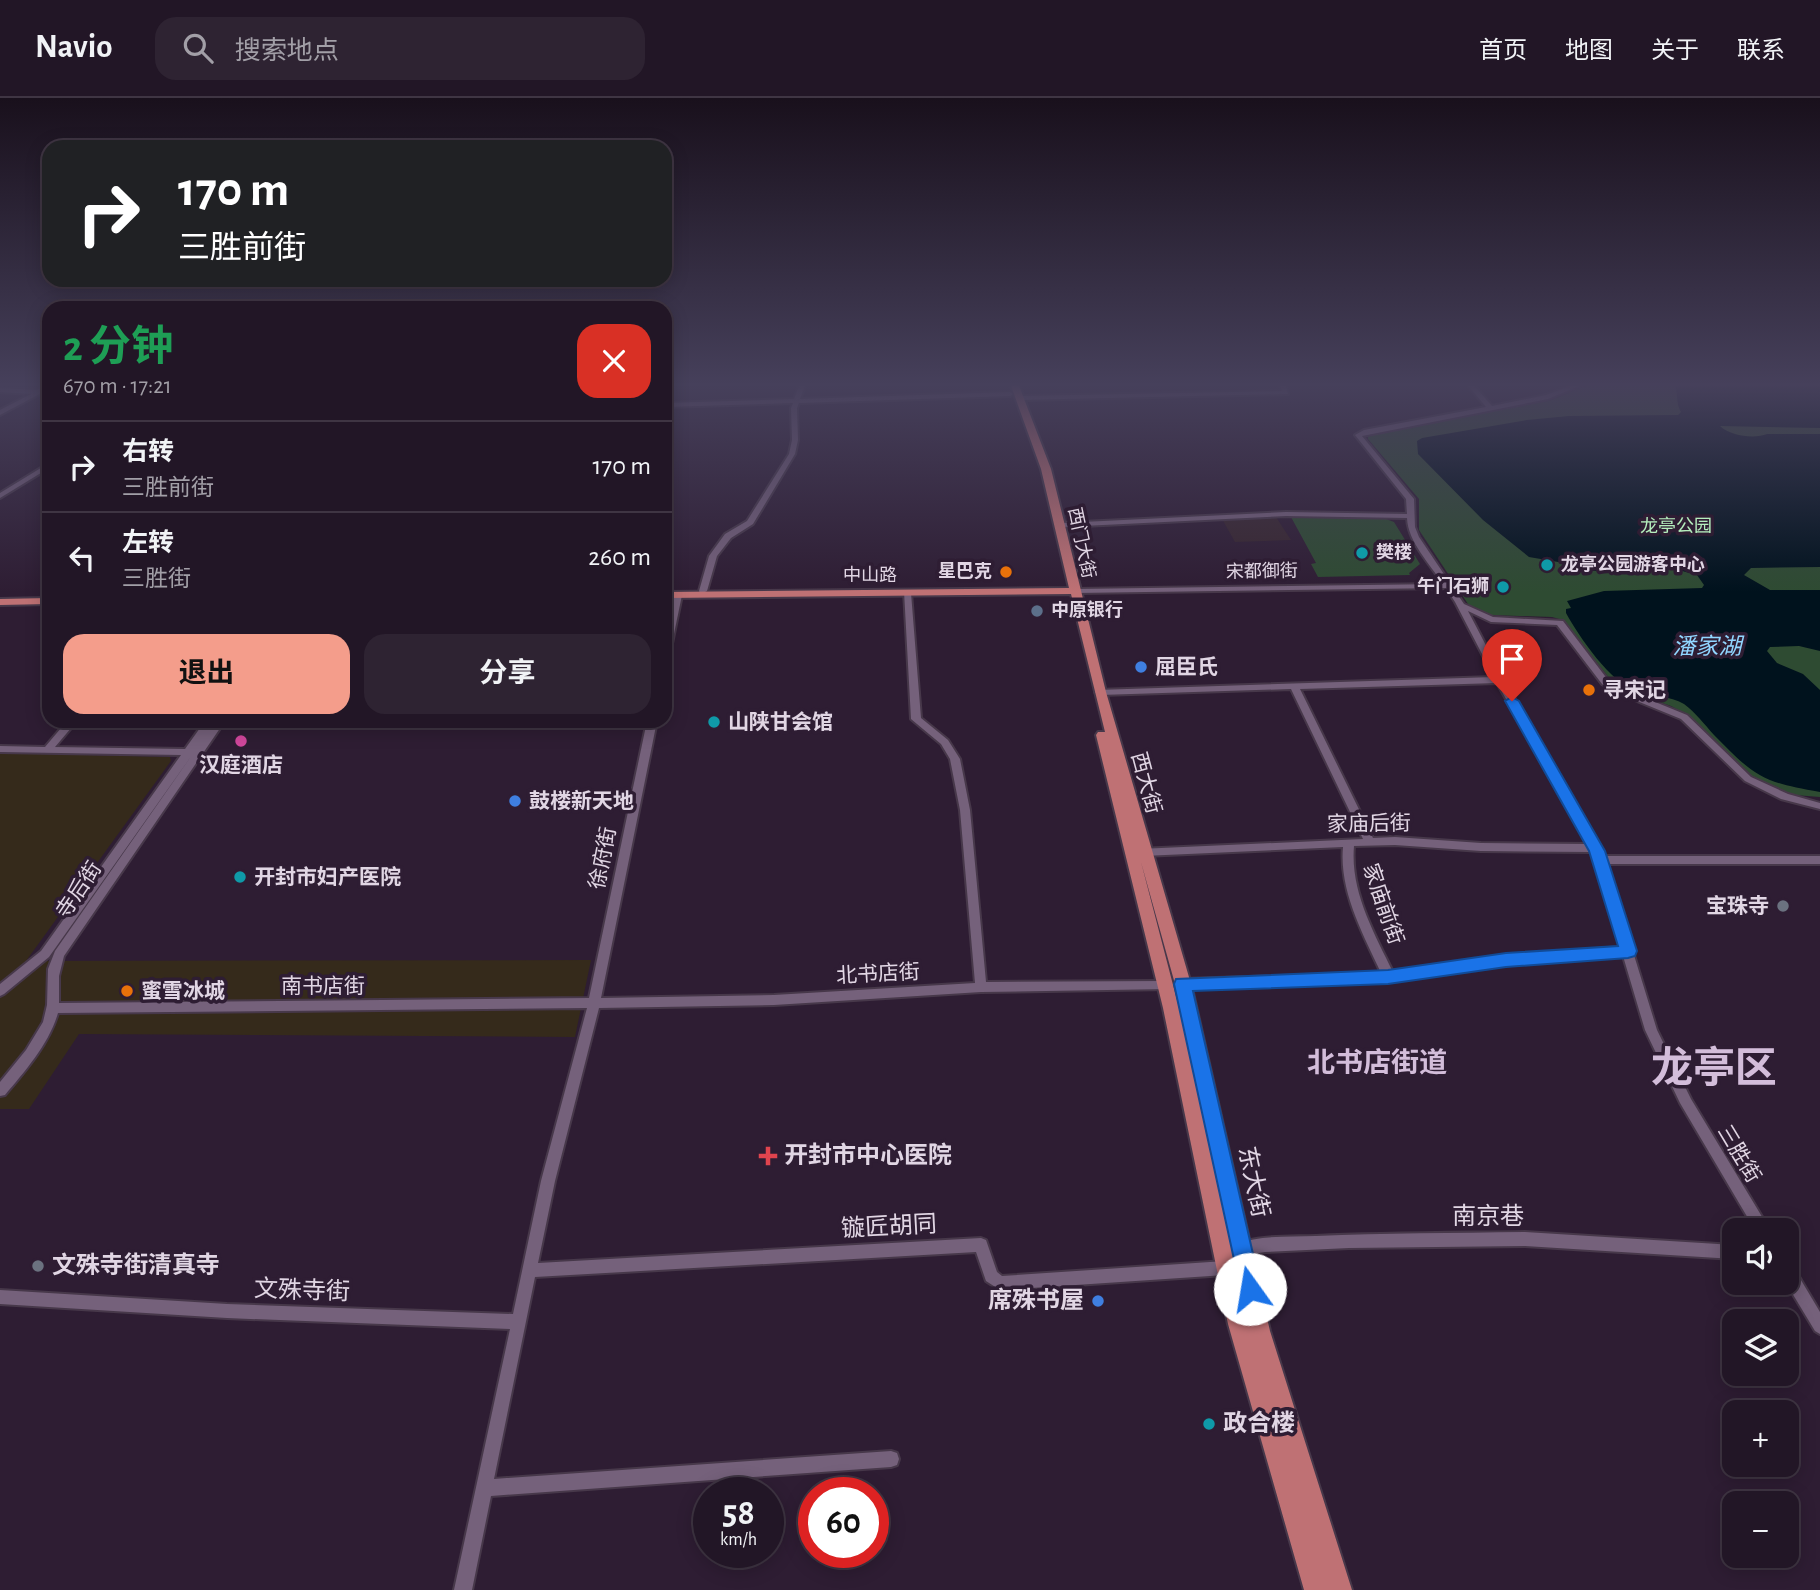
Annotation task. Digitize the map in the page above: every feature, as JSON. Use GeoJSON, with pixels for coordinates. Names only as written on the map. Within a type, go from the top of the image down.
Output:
{"type":"FeatureCollection","features":[{"type":"Feature","properties":{"kind":"main road","name":"西门大街"},"geometry":{"type":"LineString","coordinates":[[1032,453],[1070,589]]}},
{"type":"Feature","properties":{"kind":"main road","name":"西门大街"},"geometry":{"type":"LineString","coordinates":[[1039,453],[1062,525],[1070,589]]}},
{"type":"Feature","properties":{"kind":"main road","name":"中山路"},"geometry":{"type":"LineString","coordinates":[[672,593],[1070,589]]}},
{"type":"Feature","properties":{"kind":"main road","name":"中山路"},"geometry":{"type":"LineString","coordinates":[[672,594],[1070,589]]}},
{"type":"Feature","properties":{"kind":"main road","name":"西大街"},"geometry":{"type":"LineString","coordinates":[[1070,589],[1143,852],[1174,985]]}},
{"type":"Feature","properties":{"kind":"main road","name":"西大街"},"geometry":{"type":"LineString","coordinates":[[1070,589],[1174,985]]}},
{"type":"Feature","properties":{"kind":"main road"},"geometry":{"type":"LineString","coordinates":[[0,600],[42,599]]}},
{"type":"Feature","properties":{"kind":"main road","name":"东大街"},"geometry":{"type":"LineString","coordinates":[[1174,985],[1267,1355],[1340,1590]]}},
{"type":"Feature","properties":{"kind":"main road","name":"东大街"},"geometry":{"type":"LineString","coordinates":[[1174,985],[1225,1268],[1250,1368],[1316,1590]]}},
{"type":"Feature","properties":{"kind":"street"},"geometry":{"type":"LineString","coordinates":[[703,591],[710,561],[728,536],[750,522],[792,453]]}},
{"type":"Feature","properties":{"kind":"street","name":"三胜街"},"geometry":{"type":"LineString","coordinates":[[1371,453],[1410,499],[1411,527],[1415,537],[1459,602],[1598,854],[1647,1020],[1669,1071],[1756,1218]]}},
{"type":"Feature","properties":{"kind":"street"},"geometry":{"type":"LineString","coordinates":[[0,496],[42,469]]}},
{"type":"Feature","properties":{"kind":"street"},"geometry":{"type":"LineString","coordinates":[[1062,525],[1286,514],[1411,516]]}},
{"type":"Feature","properties":{"kind":"street","name":"宋都御街"},"geometry":{"type":"LineString","coordinates":[[1070,589],[1448,584]]}},
{"type":"Feature","properties":{"kind":"street"},"geometry":{"type":"LineString","coordinates":[[907,593],[915,714],[919,723],[948,746],[955,759],[965,810],[981,987]]}},
{"type":"Feature","properties":{"kind":"street"},"geometry":{"type":"LineString","coordinates":[[672,624],[678,595]]}},
{"type":"Feature","properties":{"kind":"street"},"geometry":{"type":"LineString","coordinates":[[1459,602],[1474,613],[1502,620],[1560,623],[1605,682],[1613,688],[1684,717],[1748,779],[1785,797],[1820,806]]}},
{"type":"Feature","properties":{"kind":"street"},"geometry":{"type":"LineString","coordinates":[[1477,634],[1481,625],[1502,620]]}},
{"type":"Feature","properties":{"kind":"street"},"geometry":{"type":"LineString","coordinates":[[1100,692],[1500,680]]}},
{"type":"Feature","properties":{"kind":"street"},"geometry":{"type":"LineString","coordinates":[[1294,686],[1370,842]]}},
{"type":"Feature","properties":{"kind":"street"},"geometry":{"type":"LineString","coordinates":[[47,750],[66,728]]}},
{"type":"Feature","properties":{"kind":"street","name":"寺后街"},"geometry":{"type":"LineString","coordinates":[[0,1091],[47,1027],[52,1008],[51,971],[59,954],[206,728]]}},
{"type":"Feature","properties":{"kind":"street","name":"寺后街"},"geometry":{"type":"LineString","coordinates":[[0,991],[45,954],[193,752],[214,728]]}},
{"type":"Feature","properties":{"kind":"street","name":"徐府街"},"geometry":{"type":"LineString","coordinates":[[463,1590],[548,1181],[594,1003],[651,728]]}},
{"type":"Feature","properties":{"kind":"street"},"geometry":{"type":"LineString","coordinates":[[0,749],[193,752]]}},
{"type":"Feature","properties":{"kind":"street","name":"家庙后街"},"geometry":{"type":"LineString","coordinates":[[1143,852],[1370,842],[1598,854],[1820,860]]}},
{"type":"Feature","properties":{"kind":"street","name":"家庙前街"},"geometry":{"type":"LineString","coordinates":[[1349,843],[1346,855],[1351,881],[1388,977]]}},
{"type":"Feature","properties":{"kind":"street","name":"北书店街"},"geometry":{"type":"LineString","coordinates":[[594,1003],[774,1000],[981,987],[1174,985],[1388,977],[1506,960],[1628,951]]}},
{"type":"Feature","properties":{"kind":"street","name":"南书店街"},"geometry":{"type":"LineString","coordinates":[[52,1008],[594,1003]]}},
{"type":"Feature","properties":{"kind":"street","name":"南京巷"},"geometry":{"type":"LineString","coordinates":[[1241,1249],[1265,1245],[1349,1241],[1525,1239],[1722,1251]]}},
{"type":"Feature","properties":{"kind":"street","name":"镟匠胡同"},"geometry":{"type":"LineString","coordinates":[[530,1270],[981,1245],[990,1276],[1000,1283],[1225,1268]]}},
{"type":"Feature","properties":{"kind":"street"},"geometry":{"type":"LineString","coordinates":[[1799,1290],[1820,1326]]}},
{"type":"Feature","properties":{"kind":"street","name":"文殊寺街"},"geometry":{"type":"LineString","coordinates":[[0,1297],[227,1311],[519,1322]]}},
{"type":"Feature","properties":{"kind":"street"},"geometry":{"type":"LineString","coordinates":[[485,1488],[891,1460]]}},
{"type":"Feature","properties":{"kind":"shaded area"},"geometry":{"type":"Polygon","coordinates":[[[1276,517],[1291,540],[1235,542],[1222,519],[1276,517]]]}},
{"type":"Feature","properties":{"kind":"shaded area"},"geometry":{"type":"Polygon","coordinates":[[[0,753],[170,757],[171,761],[26,961],[591,960],[575,1037],[79,1034],[29,1109],[0,1109],[0,753]]]}},
{"type":"Feature","properties":{"kind":"green space","name":"龙亭公园"},"geometry":{"type":"Polygon","coordinates":[[[1380,453],[1820,453],[1820,797],[1795,795],[1756,781],[1689,716],[1671,706],[1617,688],[1563,620],[1552,617],[1491,615],[1470,607],[1419,530],[1419,499],[1380,453]]]}},
{"type":"Feature","properties":{"kind":"green space","name":"樊楼"},"geometry":{"type":"Polygon","coordinates":[[[1378,516],[1394,522],[1420,564],[1410,575],[1318,577],[1311,564],[1316,563],[1291,517],[1378,516]]]}},
{"type":"Feature","properties":{"kind":"water","name":"龙亭公园"},"geometry":{"type":"Polygon","coordinates":[[[1820,453],[1820,567],[1751,568],[1744,575],[1770,590],[1820,590],[1820,651],[1799,646],[1770,647],[1767,651],[1777,663],[1803,674],[1820,690],[1820,792],[1785,785],[1761,776],[1740,760],[1684,704],[1673,699],[1643,694],[1627,687],[1606,669],[1566,613],[1566,609],[1571,608],[1567,601],[1604,591],[1702,588],[1704,585],[1697,575],[1675,569],[1582,571],[1564,563],[1529,557],[1483,520],[1418,454],[1820,453]]]}},
{"type":"Feature","properties":{"kind":"place","name":"樊楼"},"geometry":{"type":"Point","coordinates":[1362,553]}},
{"type":"Feature","properties":{"kind":"place","name":"龙亭公园游客中心"},"geometry":{"type":"Point","coordinates":[1547,565]}},
{"type":"Feature","properties":{"kind":"place","name":"星巴克"},"geometry":{"type":"Point","coordinates":[1006,572]}},
{"type":"Feature","properties":{"kind":"place","name":"午门石狮"},"geometry":{"type":"Point","coordinates":[1503,587]}},
{"type":"Feature","properties":{"kind":"place","name":"中原银行"},"geometry":{"type":"Point","coordinates":[1037,611]}},
{"type":"Feature","properties":{"kind":"place","name":"屈臣氏"},"geometry":{"type":"Point","coordinates":[1141,667]}},
{"type":"Feature","properties":{"kind":"place","name":"寻宋记"},"geometry":{"type":"Point","coordinates":[1589,690]}},
{"type":"Feature","properties":{"kind":"place","name":"山陕甘会馆"},"geometry":{"type":"Point","coordinates":[714,722]}},
{"type":"Feature","properties":{"kind":"place","name":"汉庭酒店"},"geometry":{"type":"Point","coordinates":[241,741]}},
{"type":"Feature","properties":{"kind":"place","name":"鼓楼新天地"},"geometry":{"type":"Point","coordinates":[515,801]}},
{"type":"Feature","properties":{"kind":"place","name":"开封市妇产医院"},"geometry":{"type":"Point","coordinates":[240,877]}},
{"type":"Feature","properties":{"kind":"place","name":"宝珠寺"},"geometry":{"type":"Point","coordinates":[1783,906]}},
{"type":"Feature","properties":{"kind":"place","name":"蜜雪冰城"},"geometry":{"type":"Point","coordinates":[127,991]}},
{"type":"Feature","properties":{"kind":"place","name":"开封市中心医院"},"geometry":{"type":"Point","coordinates":[768,1156]}},
{"type":"Feature","properties":{"kind":"place","name":"文殊寺街清真寺"},"geometry":{"type":"Point","coordinates":[38,1266]}},
{"type":"Feature","properties":{"kind":"place","name":"席殊书屋"},"geometry":{"type":"Point","coordinates":[1098,1301]}},
{"type":"Feature","properties":{"kind":"place","name":"政合楼"},"geometry":{"type":"Point","coordinates":[1209,1424]}},
{"type":"Feature","properties":{"kind":"district","name":"北书店街道"},"geometry":{"type":"Point","coordinates":[1377,1064]}},
{"type":"Feature","properties":{"kind":"district","name":"龙亭区"},"geometry":{"type":"Point","coordinates":[1714,1069]}},
{"type":"Feature","properties":{"kind":"route"},"geometry":{"type":"LineString","coordinates":[[1250,1289],[1183,984],[1388,977],[1506,960],[1628,951],[1597,851],[1512,701]]}},
{"type":"Feature","properties":{"kind":"water label","name":"潘家湖"},"geometry":{"type":"Point","coordinates":[1707,647]}}]}
